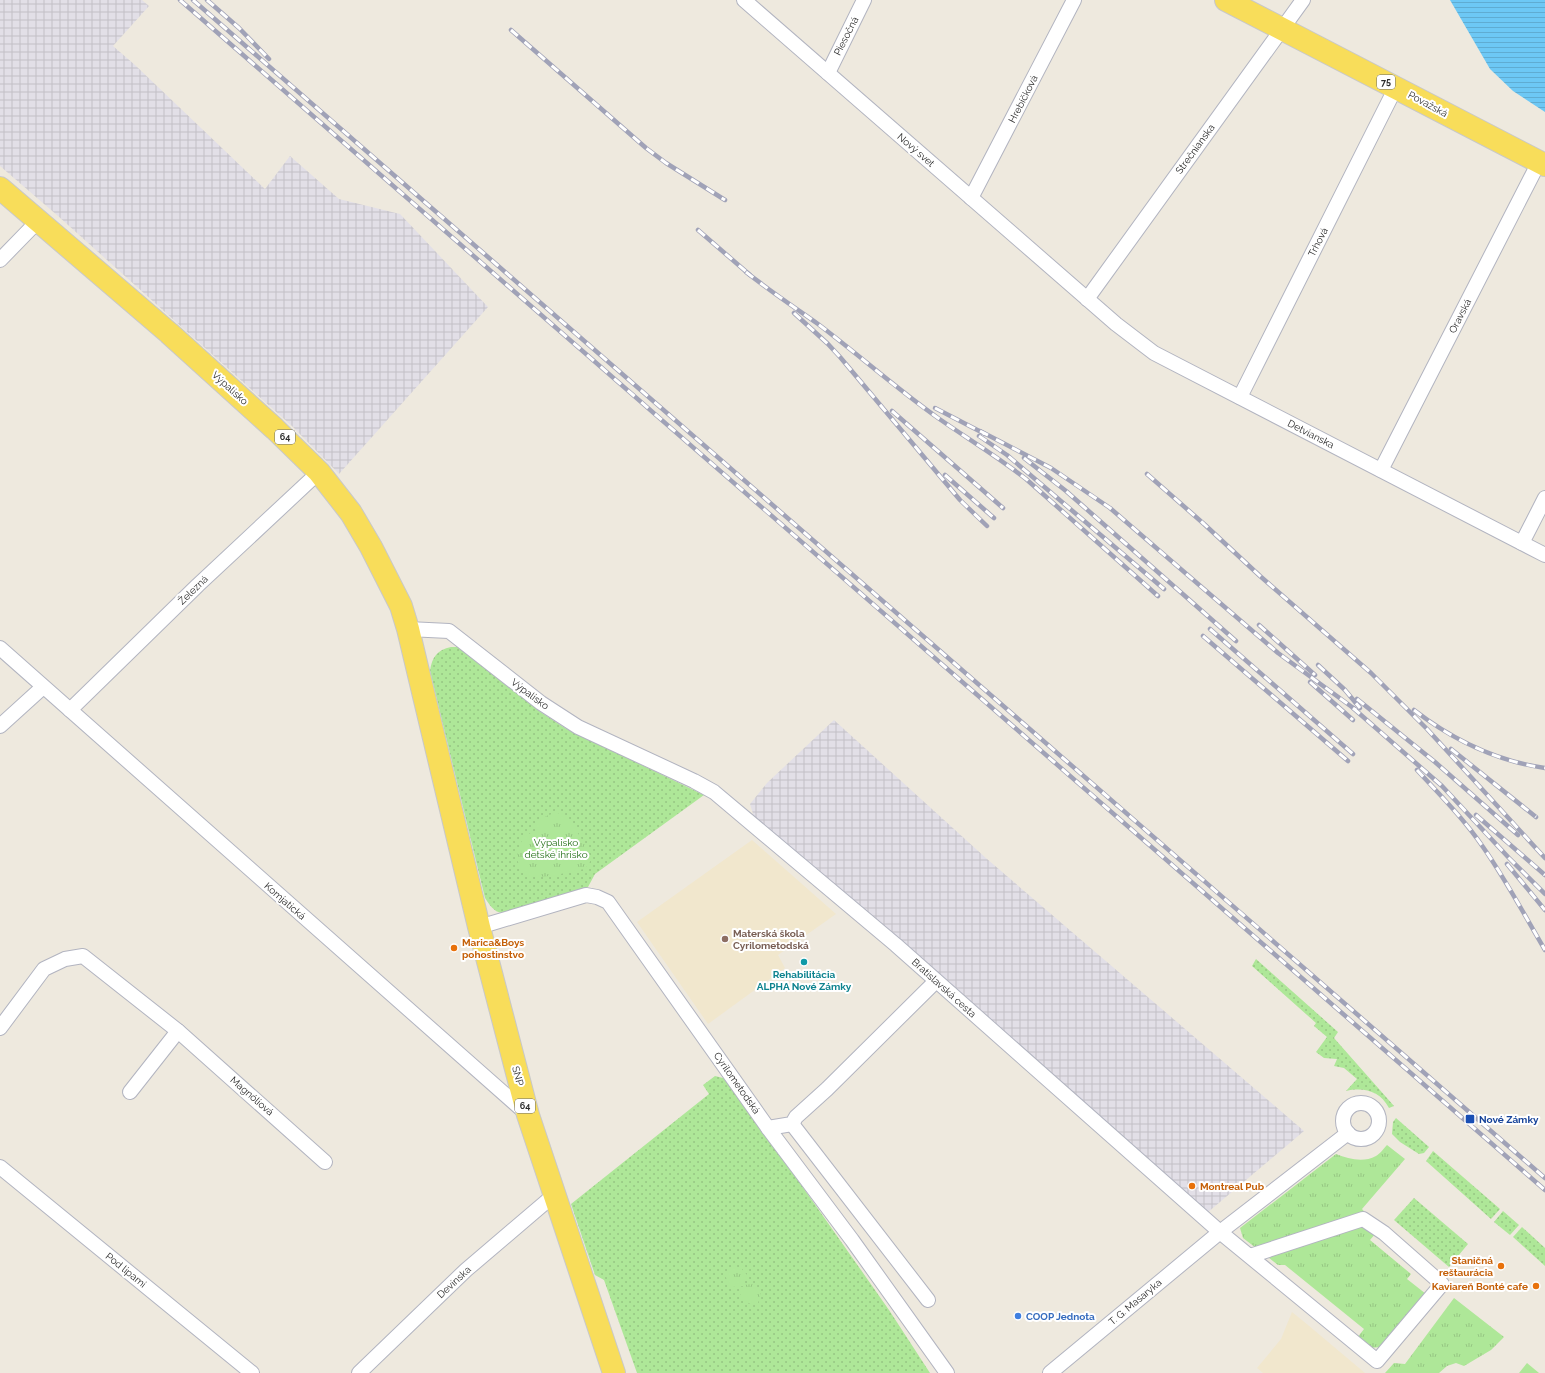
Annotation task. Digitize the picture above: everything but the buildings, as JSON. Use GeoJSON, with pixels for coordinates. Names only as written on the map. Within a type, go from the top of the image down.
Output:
{"type":"FeatureCollection","features":[{"type":"Feature","properties":{"kind":"main road","name":"Považská"},"geometry":{"type":"LineString","coordinates":[[1226,0],[1542,164]]}},
{"type":"Feature","properties":{"kind":"main road","name":"Výpalisko"},"geometry":{"type":"LineString","coordinates":[[0,188],[275,428],[319,472],[351,513],[371,547],[401,606],[408,629],[442,774]]}},
{"type":"Feature","properties":{"kind":"main road","name":"SNP"},"geometry":{"type":"LineString","coordinates":[[442,774],[479,927],[528,1115],[612,1372]]}},
{"type":"Feature","properties":{"kind":"street","name":"Nový svet"},"geometry":{"type":"LineString","coordinates":[[744,0],[1088,299]]}},
{"type":"Feature","properties":{"kind":"street","name":"Piesočná"},"geometry":{"type":"LineString","coordinates":[[828,73],[864,0]]}},
{"type":"Feature","properties":{"kind":"street","name":"Hrebíčková"},"geometry":{"type":"LineString","coordinates":[[971,198],[1074,0]]}},
{"type":"Feature","properties":{"kind":"street","name":"Strečnianska"},"geometry":{"type":"LineString","coordinates":[[1088,299],[1303,0]]}},
{"type":"Feature","properties":{"kind":"street","name":"Trhová"},"geometry":{"type":"LineString","coordinates":[[1240,397],[1396,87]]}},
{"type":"Feature","properties":{"kind":"street","name":"Oravská"},"geometry":{"type":"LineString","coordinates":[[1381,470],[1542,164]]}},
{"type":"Feature","properties":{"kind":"street"},"geometry":{"type":"LineString","coordinates":[[0,260],[38,222]]}},
{"type":"Feature","properties":{"kind":"street","name":"Detvianska"},"geometry":{"type":"LineString","coordinates":[[1088,299],[1136,340],[1154,353],[1545,556]]}},
{"type":"Feature","properties":{"kind":"street","name":"Železná"},"geometry":{"type":"LineString","coordinates":[[70,710],[198,585],[319,472]]}},
{"type":"Feature","properties":{"kind":"street"},"geometry":{"type":"LineString","coordinates":[[1522,543],[1545,498]]}},
{"type":"Feature","properties":{"kind":"street","name":"Výpalisko"},"geometry":{"type":"LineString","coordinates":[[408,629],[449,631],[541,703],[578,727],[655,764]]}},
{"type":"Feature","properties":{"kind":"street","name":"Komjatická"},"geometry":{"type":"LineString","coordinates":[[0,648],[528,1115]]}},
{"type":"Feature","properties":{"kind":"street"},"geometry":{"type":"LineString","coordinates":[[0,726],[43,687]]}},
{"type":"Feature","properties":{"kind":"street","name":"Bratislavská cesta"},"geometry":{"type":"LineString","coordinates":[[655,764],[714,792],[936,981],[1220,1232],[1377,1361],[1442,1284],[1384,1233],[1363,1220],[1250,1256]]}},
{"type":"Feature","properties":{"kind":"street","name":"Cyrilometodská"},"geometry":{"type":"LineString","coordinates":[[479,927],[586,895],[597,897],[608,902],[768,1128],[856,1246],[947,1373]]}},
{"type":"Feature","properties":{"kind":"street","name":"Magnóliová"},"geometry":{"type":"LineString","coordinates":[[0,1028],[44,969],[65,959],[83,956],[178,1031],[325,1162]]}},
{"type":"Feature","properties":{"kind":"street"},"geometry":{"type":"LineString","coordinates":[[792,1124],[796,1117],[936,981]]}},
{"type":"Feature","properties":{"kind":"street"},"geometry":{"type":"LineString","coordinates":[[130,1092],[178,1031]]}},
{"type":"Feature","properties":{"kind":"street"},"geometry":{"type":"LineString","coordinates":[[768,1128],[792,1124]]}},
{"type":"Feature","properties":{"kind":"street"},"geometry":{"type":"LineString","coordinates":[[792,1124],[928,1300]]}},
{"type":"Feature","properties":{"kind":"street","name":"T. G. Masaryka"},"geometry":{"type":"LineString","coordinates":[[1050,1373],[1220,1232],[1348,1133]]}},
{"type":"Feature","properties":{"kind":"street","name":"Pod lipami"},"geometry":{"type":"LineString","coordinates":[[0,1167],[252,1373]]}},
{"type":"Feature","properties":{"kind":"street","name":"Devínska"},"geometry":{"type":"LineString","coordinates":[[359,1373],[466,1270],[554,1195]]}},
{"type":"Feature","properties":{"kind":"shaded area"},"geometry":{"type":"Polygon","coordinates":[[[0,0],[142,0],[149,6],[113,46],[135,65],[265,189],[290,156],[339,199],[400,214],[488,307],[339,474],[293,427],[58,216],[0,166],[0,0]]]}},
{"type":"Feature","properties":{"kind":"shaded area"},"geometry":{"type":"Polygon","coordinates":[[[834,720],[987,859],[1304,1131],[1207,1213],[754,817],[750,804],[767,783],[834,720]]]}},
{"type":"Feature","properties":{"kind":"shaded area","name":"Materská škola Cyrilometodská"},"geometry":{"type":"Polygon","coordinates":[[[752,840],[836,914],[778,955],[785,968],[708,1024],[637,922],[752,840]]]}},
{"type":"Feature","properties":{"kind":"shaded area"},"geometry":{"type":"Polygon","coordinates":[[[1292,1312],[1365,1373],[1263,1373],[1257,1368],[1281,1339],[1292,1312]]]}},
{"type":"Feature","properties":{"kind":"green space"},"geometry":{"type":"Polygon","coordinates":[[[451,647],[464,649],[539,711],[565,728],[704,795],[595,874],[588,887],[514,912],[500,913],[491,907],[485,898],[430,671],[432,662],[436,655],[442,650],[451,647]]]}},
{"type":"Feature","properties":{"kind":"green space","name":"Výpalisko detské ihrisko"},"geometry":{"type":"Polygon","coordinates":[[[558,813],[569,819],[589,851],[590,862],[585,869],[552,876],[538,877],[525,873],[518,862],[517,855],[522,841],[527,835],[535,831],[536,827],[543,818],[558,813]]]}},
{"type":"Feature","properties":{"kind":"green space"},"geometry":{"type":"Polygon","coordinates":[[[1256,959],[1338,1032],[1334,1038],[1394,1106],[1389,1108],[1376,1094],[1365,1090],[1346,1091],[1357,1079],[1344,1068],[1334,1066],[1337,1059],[1324,1058],[1316,1052],[1327,1037],[1314,1026],[1316,1023],[1252,966],[1256,959]]]}},
{"type":"Feature","properties":{"kind":"green space"},"geometry":{"type":"Polygon","coordinates":[[[715,1076],[727,1079],[889,1310],[930,1373],[637,1373],[604,1280],[595,1275],[571,1204],[709,1094],[703,1085],[715,1076]]]}},
{"type":"Feature","properties":{"kind":"green space"},"geometry":{"type":"Polygon","coordinates":[[[1396,1118],[1429,1147],[1424,1153],[1419,1154],[1400,1142],[1392,1134],[1393,1122],[1396,1118]]]}},
{"type":"Feature","properties":{"kind":"green space"},"geometry":{"type":"Polygon","coordinates":[[[1387,1145],[1405,1159],[1362,1209],[1369,1217],[1376,1233],[1370,1240],[1411,1274],[1407,1279],[1426,1294],[1381,1347],[1369,1348],[1357,1338],[1364,1329],[1285,1265],[1278,1265],[1243,1238],[1240,1228],[1336,1154],[1351,1159],[1361,1160],[1377,1155],[1387,1145]]]}},
{"type":"Feature","properties":{"kind":"green space"},"geometry":{"type":"Polygon","coordinates":[[[1433,1151],[1500,1209],[1491,1219],[1426,1161],[1433,1151]]]}},
{"type":"Feature","properties":{"kind":"green space"},"geometry":{"type":"Polygon","coordinates":[[[1414,1198],[1468,1244],[1449,1267],[1394,1220],[1414,1198]]]}},
{"type":"Feature","properties":{"kind":"green space"},"geometry":{"type":"Polygon","coordinates":[[[1503,1211],[1519,1225],[1510,1235],[1494,1222],[1503,1211]]]}},
{"type":"Feature","properties":{"kind":"green space"},"geometry":{"type":"Polygon","coordinates":[[[1522,1227],[1545,1248],[1545,1266],[1513,1237],[1522,1227]]]}},
{"type":"Feature","properties":{"kind":"green space"},"geometry":{"type":"Polygon","coordinates":[[[740,1267],[747,1275],[743,1285],[754,1284],[761,1292],[758,1303],[747,1304],[740,1295],[743,1286],[732,1287],[726,1278],[729,1269],[740,1267]]]}},
{"type":"Feature","properties":{"kind":"green space"},"geometry":{"type":"Polygon","coordinates":[[[1454,1298],[1504,1337],[1491,1350],[1464,1366],[1456,1363],[1447,1366],[1439,1373],[1385,1373],[1394,1363],[1405,1364],[1454,1298]]]}},
{"type":"Feature","properties":{"kind":"green space"},"geometry":{"type":"Polygon","coordinates":[[[1527,1363],[1539,1373],[1519,1373],[1527,1363]]]}},
{"type":"Feature","properties":{"kind":"water"},"geometry":{"type":"Polygon","coordinates":[[[1450,0],[1545,0],[1545,112],[1513,91],[1490,69],[1450,0]]]}},
{"type":"Feature","properties":{"kind":"railway"},"geometry":{"type":"LineString","coordinates":[[180,0],[1545,1190]]}},
{"type":"Feature","properties":{"kind":"railway"},"geometry":{"type":"LineString","coordinates":[[193,0],[1545,1178]]}},
{"type":"Feature","properties":{"kind":"railway"},"geometry":{"type":"LineString","coordinates":[[207,0],[239,28],[269,59]]}},
{"type":"Feature","properties":{"kind":"railway"},"geometry":{"type":"LineString","coordinates":[[511,30],[646,148],[666,163],[725,200]]}},
{"type":"Feature","properties":{"kind":"railway"},"geometry":{"type":"LineString","coordinates":[[698,230],[750,275]]}},
{"type":"Feature","properties":{"kind":"railway"},"geometry":{"type":"LineString","coordinates":[[746,272],[818,324],[923,407],[1026,479],[1158,596]]}},
{"type":"Feature","properties":{"kind":"railway"},"geometry":{"type":"LineString","coordinates":[[794,313],[840,357],[960,500],[987,526]]}},
{"type":"Feature","properties":{"kind":"railway"},"geometry":{"type":"LineString","coordinates":[[935,408],[985,434]]}},
{"type":"Feature","properties":{"kind":"railway"},"geometry":{"type":"LineString","coordinates":[[892,411],[1003,508]]}},
{"type":"Feature","properties":{"kind":"railway"},"geometry":{"type":"LineString","coordinates":[[980,431],[1051,468],[1110,508],[1278,653],[1356,710]]}},
{"type":"Feature","properties":{"kind":"railway"},"geometry":{"type":"LineString","coordinates":[[979,436],[1007,455],[1164,589]]}},
{"type":"Feature","properties":{"kind":"railway"},"geometry":{"type":"LineString","coordinates":[[1024,458],[1066,491],[1236,641]]}},
{"type":"Feature","properties":{"kind":"railway"},"geometry":{"type":"LineString","coordinates":[[1147,474],[1260,576],[1371,673],[1427,729],[1545,858]]}},
{"type":"Feature","properties":{"kind":"railway"},"geometry":{"type":"LineString","coordinates":[[945,475],[994,518]]}},
{"type":"Feature","properties":{"kind":"railway"},"geometry":{"type":"LineString","coordinates":[[1259,625],[1315,675]]}},
{"type":"Feature","properties":{"kind":"railway"},"geometry":{"type":"LineString","coordinates":[[1210,629],[1353,754]]}},
{"type":"Feature","properties":{"kind":"railway"},"geometry":{"type":"LineString","coordinates":[[1203,636],[1348,761]]}},
{"type":"Feature","properties":{"kind":"railway"},"geometry":{"type":"LineString","coordinates":[[1318,665],[1345,690],[1360,708]]}},
{"type":"Feature","properties":{"kind":"railway"},"geometry":{"type":"LineString","coordinates":[[1310,682],[1353,720]]}},
{"type":"Feature","properties":{"kind":"railway"},"geometry":{"type":"LineString","coordinates":[[1357,699],[1435,762],[1518,835]]}},
{"type":"Feature","properties":{"kind":"railway"},"geometry":{"type":"LineString","coordinates":[[1353,708],[1442,786],[1509,858],[1545,894]]}},
{"type":"Feature","properties":{"kind":"railway"},"geometry":{"type":"LineString","coordinates":[[1414,710],[1444,731],[1476,748],[1509,760],[1545,768]]}},
{"type":"Feature","properties":{"kind":"railway"},"geometry":{"type":"LineString","coordinates":[[1451,749],[1536,817]]}},
{"type":"Feature","properties":{"kind":"railway"},"geometry":{"type":"LineString","coordinates":[[1417,770],[1460,817],[1476,837],[1507,885],[1545,950]]}},
{"type":"Feature","properties":{"kind":"railway"},"geometry":{"type":"LineString","coordinates":[[1476,815],[1545,875]]}},
{"type":"Feature","properties":{"kind":"railway"},"geometry":{"type":"LineString","coordinates":[[1507,864],[1545,910]]}},
{"type":"Feature","properties":{"kind":"place","name":"Materská škola Cyrilometodská"},"geometry":{"type":"Point","coordinates":[725,939]}},
{"type":"Feature","properties":{"kind":"place","name":"Marica&Boys pohostinstvo"},"geometry":{"type":"Point","coordinates":[454,948]}},
{"type":"Feature","properties":{"kind":"place","name":"Rehabilitácia ALPHA Nové Zámky"},"geometry":{"type":"Point","coordinates":[804,962]}},
{"type":"Feature","properties":{"kind":"place","name":"Nové Zámky"},"geometry":{"type":"Point","coordinates":[1470,1119]}},
{"type":"Feature","properties":{"kind":"place","name":"Montreal Pub"},"geometry":{"type":"Point","coordinates":[1192,1186]}},
{"type":"Feature","properties":{"kind":"place","name":"Staničná reštaurácia"},"geometry":{"type":"Point","coordinates":[1501,1266]}},
{"type":"Feature","properties":{"kind":"place","name":"Kaviareň Bonté cafe"},"geometry":{"type":"Point","coordinates":[1536,1286]}},
{"type":"Feature","properties":{"kind":"place","name":"COOP Jednota"},"geometry":{"type":"Point","coordinates":[1018,1316]}}]}
